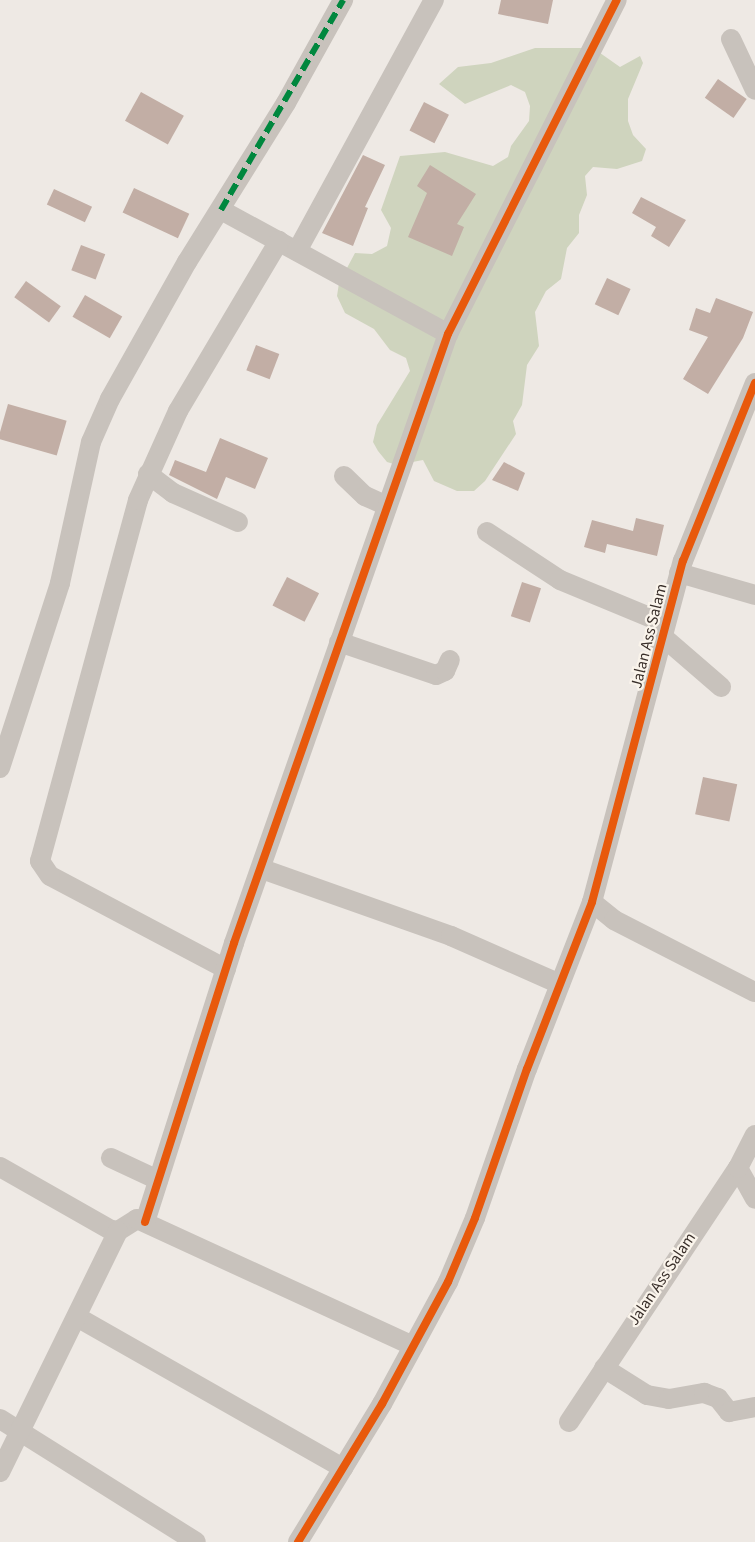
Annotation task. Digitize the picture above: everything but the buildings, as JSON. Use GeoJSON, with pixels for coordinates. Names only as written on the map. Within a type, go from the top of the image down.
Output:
{"type":"FeatureCollection","features":[{"type":"Feature","properties":{"kind":"street"},"geometry":{"type":"LineString","coordinates":[[0,768],[60,583],[91,442],[122,374],[221,210],[343,0]]}},
{"type":"Feature","properties":{"kind":"street"},"geometry":{"type":"LineString","coordinates":[[297,251],[434,0]]}},
{"type":"Feature","properties":{"kind":"street"},"geometry":{"type":"LineString","coordinates":[[145,1222],[225,969],[448,334],[617,0]]}},
{"type":"Feature","properties":{"kind":"street"},"geometry":{"type":"LineString","coordinates":[[731,39],[755,90]]}},
{"type":"Feature","properties":{"kind":"street"},"geometry":{"type":"LineString","coordinates":[[221,210],[448,334]]}},
{"type":"Feature","properties":{"kind":"street"},"geometry":{"type":"LineString","coordinates":[[225,969],[50,876],[40,861],[138,500],[148,474],[183,402],[279,242]]}},
{"type":"Feature","properties":{"kind":"street","name":"Jalan Ass Salam"},"geometry":{"type":"LineString","coordinates":[[298,1542],[413,1346],[461,1254],[592,902],[620,808],[663,629],[679,573],[718,466],[755,383]]}},
{"type":"Feature","properties":{"kind":"street"},"geometry":{"type":"LineString","coordinates":[[148,474],[173,493],[238,522]]}},
{"type":"Feature","properties":{"kind":"street"},"geometry":{"type":"LineString","coordinates":[[344,476],[365,496],[387,506]]}},
{"type":"Feature","properties":{"kind":"street"},"geometry":{"type":"LineString","coordinates":[[487,532],[560,580],[663,629],[721,687]]}},
{"type":"Feature","properties":{"kind":"street"},"geometry":{"type":"LineString","coordinates":[[679,573],[755,595]]}},
{"type":"Feature","properties":{"kind":"street"},"geometry":{"type":"LineString","coordinates":[[339,642],[436,675],[445,671],[450,660]]}},
{"type":"Feature","properties":{"kind":"street"},"geometry":{"type":"LineString","coordinates":[[262,869],[452,936],[560,984]]}},
{"type":"Feature","properties":{"kind":"street"},"geometry":{"type":"LineString","coordinates":[[592,902],[615,920],[755,992]]}},
{"type":"Feature","properties":{"kind":"street","name":"Jalan Ass Salam"},"geometry":{"type":"LineString","coordinates":[[569,1422],[738,1168],[755,1135]]}},
{"type":"Feature","properties":{"kind":"street"},"geometry":{"type":"LineString","coordinates":[[111,1158],[158,1180]]}},
{"type":"Feature","properties":{"kind":"street"},"geometry":{"type":"LineString","coordinates":[[0,1167],[118,1230]]}},
{"type":"Feature","properties":{"kind":"street"},"geometry":{"type":"LineString","coordinates":[[738,1168],[755,1199]]}},
{"type":"Feature","properties":{"kind":"street"},"geometry":{"type":"LineString","coordinates":[[0,1472],[118,1230],[130,1220],[145,1222],[413,1346]]}},
{"type":"Feature","properties":{"kind":"street"},"geometry":{"type":"LineString","coordinates":[[77,1317],[343,1468]]}},
{"type":"Feature","properties":{"kind":"street"},"geometry":{"type":"LineString","coordinates":[[604,1368],[647,1395],[669,1399],[704,1393],[718,1398],[729,1412],[755,1407]]}},
{"type":"Feature","properties":{"kind":"street"},"geometry":{"type":"LineString","coordinates":[[0,1419],[22,1430],[196,1542]]}},
{"type":"Feature","properties":{"kind":"green space"},"geometry":{"type":"Polygon","coordinates":[[[535,48],[593,48],[620,67],[640,56],[643,63],[628,99],[628,121],[633,135],[646,149],[642,161],[617,169],[593,167],[585,176],[587,195],[579,215],[579,233],[567,248],[561,279],[546,291],[535,312],[539,346],[527,365],[522,405],[513,421],[516,434],[485,481],[474,491],[457,491],[434,481],[423,460],[397,465],[387,462],[378,451],[373,442],[377,425],[410,371],[406,358],[390,350],[374,329],[345,313],[337,296],[339,283],[355,253],[372,254],[387,246],[391,228],[381,210],[400,156],[445,152],[493,166],[508,157],[511,146],[529,121],[530,106],[525,92],[511,85],[465,104],[439,84],[458,67],[491,63],[535,48]]]}},
{"type":"Feature","properties":{"kind":"marked path"},"geometry":{"type":"LineString","coordinates":[[221,210],[343,0]]}},
{"type":"Feature","properties":{"kind":"cycle path"},"geometry":{"type":"LineString","coordinates":[[145,1222],[234,943],[448,334],[617,0]]}},
{"type":"Feature","properties":{"kind":"cycle path"},"geometry":{"type":"LineString","coordinates":[[298,1542],[382,1404],[448,1282],[475,1218],[527,1069],[592,902],[683,561],[755,383]]}}]}
